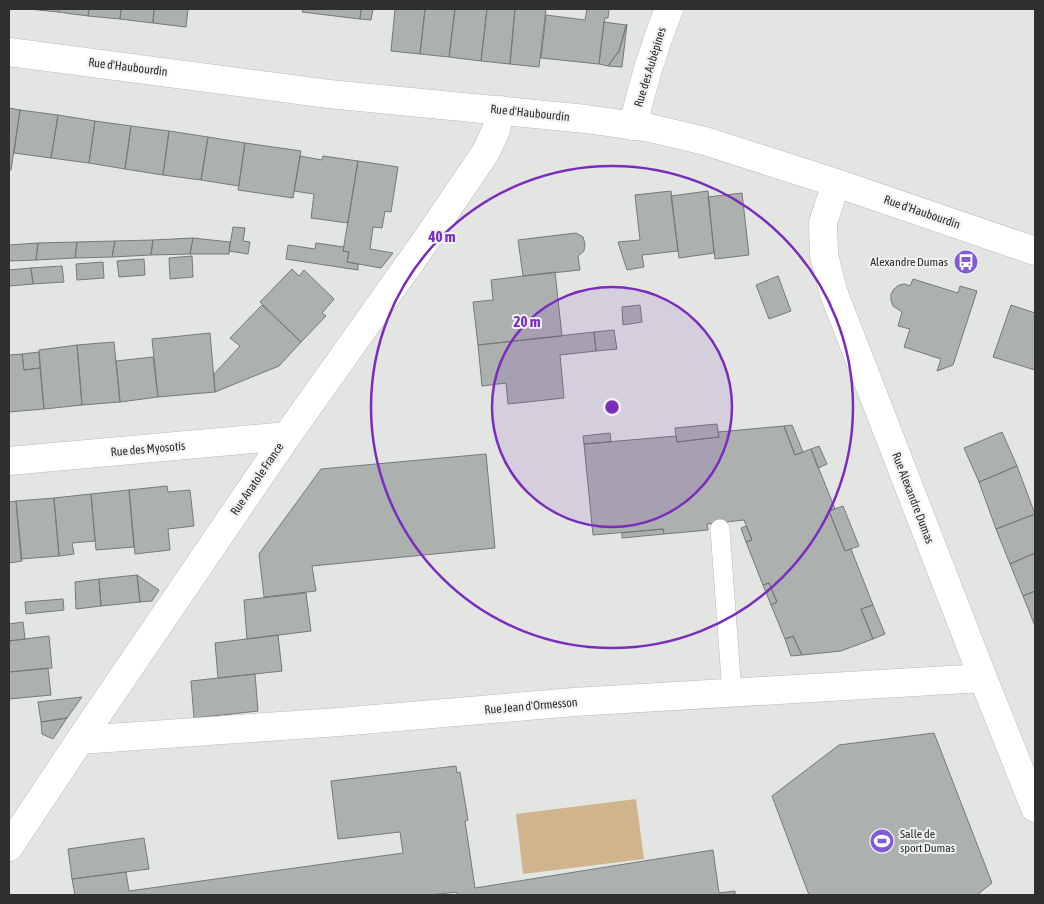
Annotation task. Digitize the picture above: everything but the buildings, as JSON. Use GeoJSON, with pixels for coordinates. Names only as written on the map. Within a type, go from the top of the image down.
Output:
{"type":"FeatureCollection","features":[{"type":"Feature","properties":{"kind":"street","name":"Rue des Aubépines"},"geometry":{"type":"LineString","coordinates":[[632,126],[640,92],[669,9]]}},
{"type":"Feature","properties":{"kind":"street","name":"Rue d'Haubourdin"},"geometry":{"type":"LineString","coordinates":[[9,52],[328,94],[500,110],[632,126],[705,141],[836,183],[1035,251]]}},
{"type":"Feature","properties":{"kind":"street","name":"Rue Anatole France"},"geometry":{"type":"LineString","coordinates":[[9,847],[287,436],[486,152],[496,130],[500,110]]}},
{"type":"Feature","properties":{"kind":"street","name":"Rue Alexandre Dumas"},"geometry":{"type":"LineString","coordinates":[[836,183],[823,223],[824,255],[833,291],[1035,808]]}},
{"type":"Feature","properties":{"kind":"street","name":"Rue des Myosotis"},"geometry":{"type":"LineString","coordinates":[[9,461],[287,436]]}},
{"type":"Feature","properties":{"kind":"street","name":"Rue Jean d'Ormesson"},"geometry":{"type":"LineString","coordinates":[[80,740],[574,702],[983,678]]}},
{"type":"Feature","properties":{"kind":"lane"},"geometry":{"type":"LineString","coordinates":[[720,529],[732,693]]}},
{"type":"Feature","properties":{"kind":"shaded area"},"geometry":{"type":"Polygon","coordinates":[[[636,799],[644,859],[523,874],[516,814],[636,799]]]}},
{"type":"Feature","properties":{"kind":"place","name":"Alexandre Dumas"},"geometry":{"type":"Point","coordinates":[966,262]}},
{"type":"Feature","properties":{"kind":"place","name":"Salle de sport Dumas"},"geometry":{"type":"Point","coordinates":[882,841]}}]}
